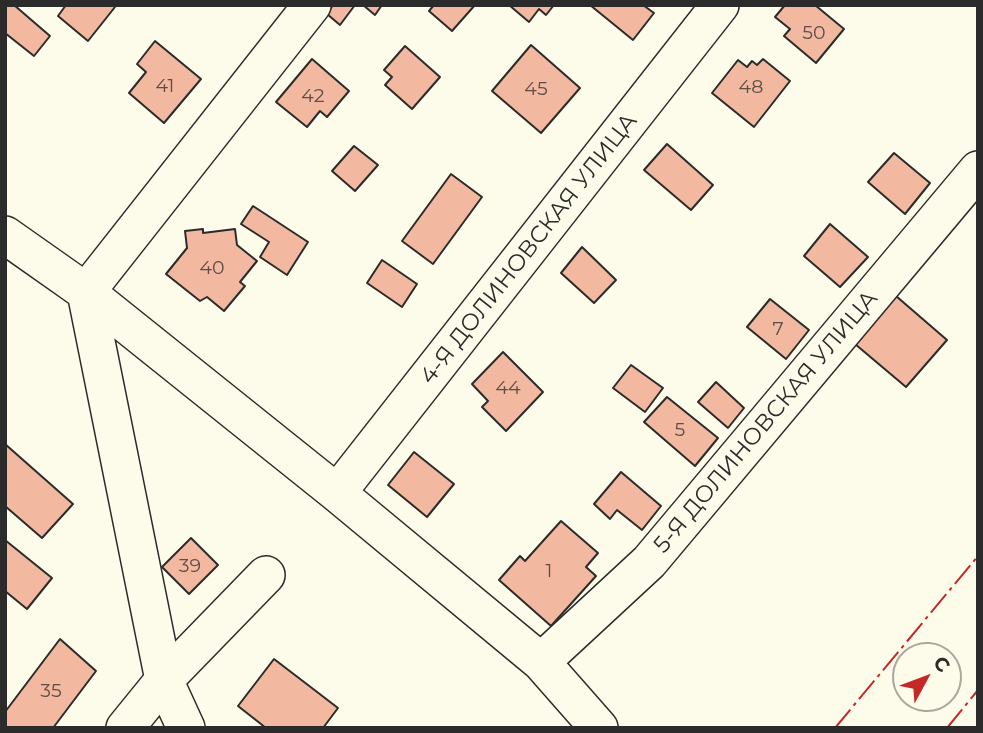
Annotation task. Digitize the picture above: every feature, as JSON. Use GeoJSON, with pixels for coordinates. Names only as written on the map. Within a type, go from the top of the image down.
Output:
{"type":"FeatureCollection","features":[{"type":"Feature","properties":{"kind":"street"},"geometry":{"type":"LineString","coordinates":[[186,728],[164,680],[86,292],[312,5]]}},
{"type":"Feature","properties":{"kind":"street","name":"4-Я ДОЛИНОВСКАЯ УЛИЦА"},"geometry":{"type":"LineString","coordinates":[[337,493],[720,5]]}},
{"type":"Feature","properties":{"kind":"street","name":"5-Я ДОЛИНОВСКАЯ УЛИЦА"},"geometry":{"type":"LineString","coordinates":[[541,662],[649,562],[978,170]]}},
{"type":"Feature","properties":{"kind":"street"},"geometry":{"type":"LineString","coordinates":[[5,235],[86,292],[337,493],[541,662],[600,728]]}},
{"type":"Feature","properties":{"kind":"street"},"geometry":{"type":"LineString","coordinates":[[125,728],[164,680],[267,575]]}},
{"type":"Feature","properties":{"kind":"building"},"geometry":{"type":"Polygon","coordinates":[[[5,5],[14,5],[50,36],[34,56],[5,33],[5,5]]]}},
{"type":"Feature","properties":{"kind":"building"},"geometry":{"type":"Polygon","coordinates":[[[66,5],[115,7],[88,41],[58,16],[66,5]]]}},
{"type":"Feature","properties":{"kind":"building"},"geometry":{"type":"Polygon","coordinates":[[[333,5],[355,5],[340,25],[327,14],[333,5]]]}},
{"type":"Feature","properties":{"kind":"building"},"geometry":{"type":"Polygon","coordinates":[[[363,5],[382,5],[375,15],[363,5]]]}},
{"type":"Feature","properties":{"kind":"building"},"geometry":{"type":"Polygon","coordinates":[[[434,5],[475,5],[452,31],[429,11],[434,5]]]}},
{"type":"Feature","properties":{"kind":"building"},"geometry":{"type":"Polygon","coordinates":[[[509,5],[554,5],[546,15],[539,9],[529,22],[509,5]]]}},
{"type":"Feature","properties":{"kind":"building"},"geometry":{"type":"Polygon","coordinates":[[[590,5],[643,5],[654,13],[633,40],[590,5]]]}},
{"type":"Feature","properties":{"kind":"building"},"geometry":{"type":"Polygon","coordinates":[[[785,5],[815,5],[844,29],[816,63],[784,36],[790,29],[775,17],[785,5]]]}},
{"type":"Feature","properties":{"kind":"building"},"geometry":{"type":"Polygon","coordinates":[[[155,41],[201,79],[164,123],[129,93],[146,72],[137,64],[155,41]]]}},
{"type":"Feature","properties":{"kind":"building"},"geometry":{"type":"Polygon","coordinates":[[[531,45],[580,88],[541,133],[492,91],[531,45]]]}},
{"type":"Feature","properties":{"kind":"building"},"geometry":{"type":"Polygon","coordinates":[[[405,46],[440,77],[412,109],[385,85],[392,77],[384,70],[405,46]]]}},
{"type":"Feature","properties":{"kind":"building"},"geometry":{"type":"Polygon","coordinates":[[[312,59],[349,91],[327,117],[320,111],[307,127],[276,102],[312,59]]]}},
{"type":"Feature","properties":{"kind":"building"},"geometry":{"type":"Polygon","coordinates":[[[763,59],[790,81],[754,127],[712,93],[738,60],[747,67],[752,61],[757,65],[763,59]]]}},
{"type":"Feature","properties":{"kind":"building"},"geometry":{"type":"Polygon","coordinates":[[[667,144],[713,185],[691,210],[644,170],[667,144]]]}},
{"type":"Feature","properties":{"kind":"building"},"geometry":{"type":"Polygon","coordinates":[[[354,146],[378,165],[355,191],[332,171],[354,146]]]}},
{"type":"Feature","properties":{"kind":"building"},"geometry":{"type":"Polygon","coordinates":[[[894,153],[930,183],[905,214],[868,182],[894,153]]]}},
{"type":"Feature","properties":{"kind":"building"},"geometry":{"type":"Polygon","coordinates":[[[451,174],[482,197],[433,264],[402,241],[451,174]]]}},
{"type":"Feature","properties":{"kind":"building"},"geometry":{"type":"Polygon","coordinates":[[[253,206],[308,242],[287,275],[260,257],[269,242],[241,224],[253,206]]]}},
{"type":"Feature","properties":{"kind":"building"},"geometry":{"type":"Polygon","coordinates":[[[830,224],[868,257],[840,287],[804,256],[830,224]]]}},
{"type":"Feature","properties":{"kind":"building"},"geometry":{"type":"Polygon","coordinates":[[[203,229],[203,233],[235,229],[237,245],[257,261],[240,282],[245,286],[224,311],[207,297],[200,301],[166,274],[187,248],[185,231],[203,229]]]}},
{"type":"Feature","properties":{"kind":"building"},"geometry":{"type":"Polygon","coordinates":[[[582,247],[616,280],[594,303],[561,273],[582,247]]]}},
{"type":"Feature","properties":{"kind":"building"},"geometry":{"type":"Polygon","coordinates":[[[382,260],[417,284],[402,307],[367,283],[382,260]]]}},
{"type":"Feature","properties":{"kind":"building"},"geometry":{"type":"Polygon","coordinates":[[[896,296],[947,340],[906,387],[855,344],[896,296]]]}},
{"type":"Feature","properties":{"kind":"building"},"geometry":{"type":"Polygon","coordinates":[[[770,299],[809,330],[786,359],[747,327],[770,299]]]}},
{"type":"Feature","properties":{"kind":"building"},"geometry":{"type":"Polygon","coordinates":[[[503,352],[543,392],[506,431],[482,407],[488,401],[472,384],[503,352]]]}},
{"type":"Feature","properties":{"kind":"building"},"geometry":{"type":"Polygon","coordinates":[[[631,365],[663,388],[645,412],[613,388],[631,365]]]}},
{"type":"Feature","properties":{"kind":"building"},"geometry":{"type":"Polygon","coordinates":[[[716,382],[744,408],[728,428],[698,402],[716,382]]]}},
{"type":"Feature","properties":{"kind":"building"},"geometry":{"type":"Polygon","coordinates":[[[667,397],[718,438],[695,466],[644,422],[667,397]]]}},
{"type":"Feature","properties":{"kind":"building"},"geometry":{"type":"Polygon","coordinates":[[[5,444],[73,504],[42,538],[5,506],[5,444]]]}},
{"type":"Feature","properties":{"kind":"building"},"geometry":{"type":"Polygon","coordinates":[[[414,452],[454,484],[427,517],[388,485],[414,452]]]}},
{"type":"Feature","properties":{"kind":"building"},"geometry":{"type":"Polygon","coordinates":[[[621,472],[661,506],[642,530],[617,510],[610,519],[594,504],[621,472]]]}},
{"type":"Feature","properties":{"kind":"building"},"geometry":{"type":"Polygon","coordinates":[[[561,521],[598,553],[586,567],[596,576],[551,626],[499,580],[520,556],[525,561],[561,521]]]}},
{"type":"Feature","properties":{"kind":"building"},"geometry":{"type":"Polygon","coordinates":[[[191,538],[218,565],[189,594],[162,567],[191,538]]]}},
{"type":"Feature","properties":{"kind":"building"},"geometry":{"type":"Polygon","coordinates":[[[5,540],[52,578],[27,609],[5,591],[5,540]]]}},
{"type":"Feature","properties":{"kind":"building"},"geometry":{"type":"Polygon","coordinates":[[[60,639],[96,671],[53,728],[5,728],[5,712],[60,639]]]}},
{"type":"Feature","properties":{"kind":"building"},"geometry":{"type":"Polygon","coordinates":[[[274,659],[338,708],[323,728],[266,728],[238,706],[274,659]]]}},
{"type":"Feature","properties":{"kind":"power"},"geometry":{"type":"LineString","coordinates":[[835,728],[978,556]]}},
{"type":"Feature","properties":{"kind":"power"},"geometry":{"type":"LineString","coordinates":[[947,728],[978,690]]}}]}
